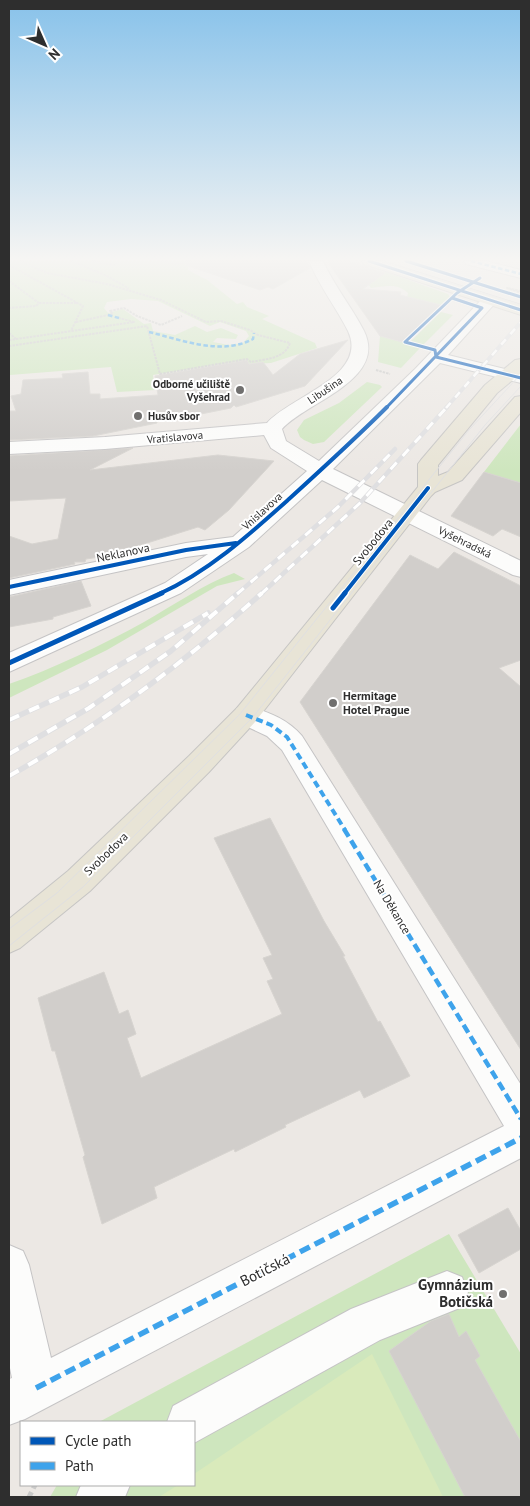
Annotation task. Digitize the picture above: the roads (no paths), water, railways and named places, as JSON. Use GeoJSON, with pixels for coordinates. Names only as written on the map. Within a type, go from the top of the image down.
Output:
{"type":"FeatureCollection","features":[{"type":"Feature","properties":{"kind":"main road"},"geometry":{"type":"LineString","coordinates":[[428,488],[428,464],[491,389],[517,372]]}},
{"type":"Feature","properties":{"kind":"main road","name":"Svobodova"},"geometry":{"type":"LineString","coordinates":[[9,938],[39,916],[79,880],[199,764],[246,715],[428,488],[455,476],[521,401]]}},
{"type":"Feature","properties":{"kind":"street","name":"Libušina"},"geometry":{"type":"LineString","coordinates":[[273,428],[284,416],[335,386],[344,378],[359,354],[359,338],[355,331]]}},
{"type":"Feature","properties":{"kind":"street","name":"Vnislavova"},"geometry":{"type":"LineString","coordinates":[[9,663],[173,588],[241,542],[321,471],[430,352],[454,331]]}},
{"type":"Feature","properties":{"kind":"street"},"geometry":{"type":"LineString","coordinates":[[430,352],[517,372]]}},
{"type":"Feature","properties":{"kind":"street","name":"Vratislavova"},"geometry":{"type":"LineString","coordinates":[[9,448],[115,442],[273,428]]}},
{"type":"Feature","properties":{"kind":"street"},"geometry":{"type":"LineString","coordinates":[[273,428],[273,434],[278,444],[321,471]]}},
{"type":"Feature","properties":{"kind":"street","name":"Vyšehradská"},"geometry":{"type":"LineString","coordinates":[[321,471],[521,569]]}},
{"type":"Feature","properties":{"kind":"street","name":"Neklanova"},"geometry":{"type":"LineString","coordinates":[[9,587],[186,550],[241,542]]}},
{"type":"Feature","properties":{"kind":"street","name":"Na Děkance"},"geometry":{"type":"LineString","coordinates":[[246,715],[272,724],[284,732],[292,743],[521,1119]]}},
{"type":"Feature","properties":{"kind":"street","name":"Botičská"},"geometry":{"type":"LineString","coordinates":[[22,1396],[521,1138]]}},
{"type":"Feature","properties":{"kind":"street"},"geometry":{"type":"LineString","coordinates":[[9,1265],[22,1396]]}},
{"type":"Feature","properties":{"kind":"street"},"geometry":{"type":"LineString","coordinates":[[191,1421],[366,1324],[447,1292]]}},
{"type":"Feature","properties":{"kind":"street"},"geometry":{"type":"LineString","coordinates":[[99,1497],[107,1486]]}},
{"type":"Feature","properties":{"kind":"tram line"},"geometry":{"type":"LineString","coordinates":[[9,929],[57,893],[240,714],[469,430],[521,374]]}},
{"type":"Feature","properties":{"kind":"tram line"},"geometry":{"type":"LineString","coordinates":[[9,946],[83,887],[253,717],[485,425],[521,386]]}},
{"type":"Feature","properties":{"kind":"railway"},"geometry":{"type":"LineString","coordinates":[[446,408],[513,331]]}},
{"type":"Feature","properties":{"kind":"railway"},"geometry":{"type":"LineString","coordinates":[[261,594],[360,503],[447,407]]}},
{"type":"Feature","properties":{"kind":"railway"},"geometry":{"type":"LineString","coordinates":[[237,594],[338,507],[395,449]]}},
{"type":"Feature","properties":{"kind":"railway"},"geometry":{"type":"LineString","coordinates":[[9,754],[89,708],[171,651],[238,593]]}},
{"type":"Feature","properties":{"kind":"railway"},"geometry":{"type":"LineString","coordinates":[[9,776],[76,736],[141,692],[233,619],[262,593]]}},
{"type":"Feature","properties":{"kind":"railway"},"geometry":{"type":"LineString","coordinates":[[9,720],[82,687],[208,613]]}},
{"type":"Feature","properties":{"kind":"place","name":"Odborné učiliště Vyšehrad"},"geometry":{"type":"Point","coordinates":[240,390]}},
{"type":"Feature","properties":{"kind":"place","name":"Husův sbor"},"geometry":{"type":"Point","coordinates":[138,416]}},
{"type":"Feature","properties":{"kind":"place","name":"Hermitage Hotel Prague"},"geometry":{"type":"Point","coordinates":[333,703]}},
{"type":"Feature","properties":{"kind":"place","name":"Gymnázium Botičská"},"geometry":{"type":"Point","coordinates":[503,1294]}}]}
